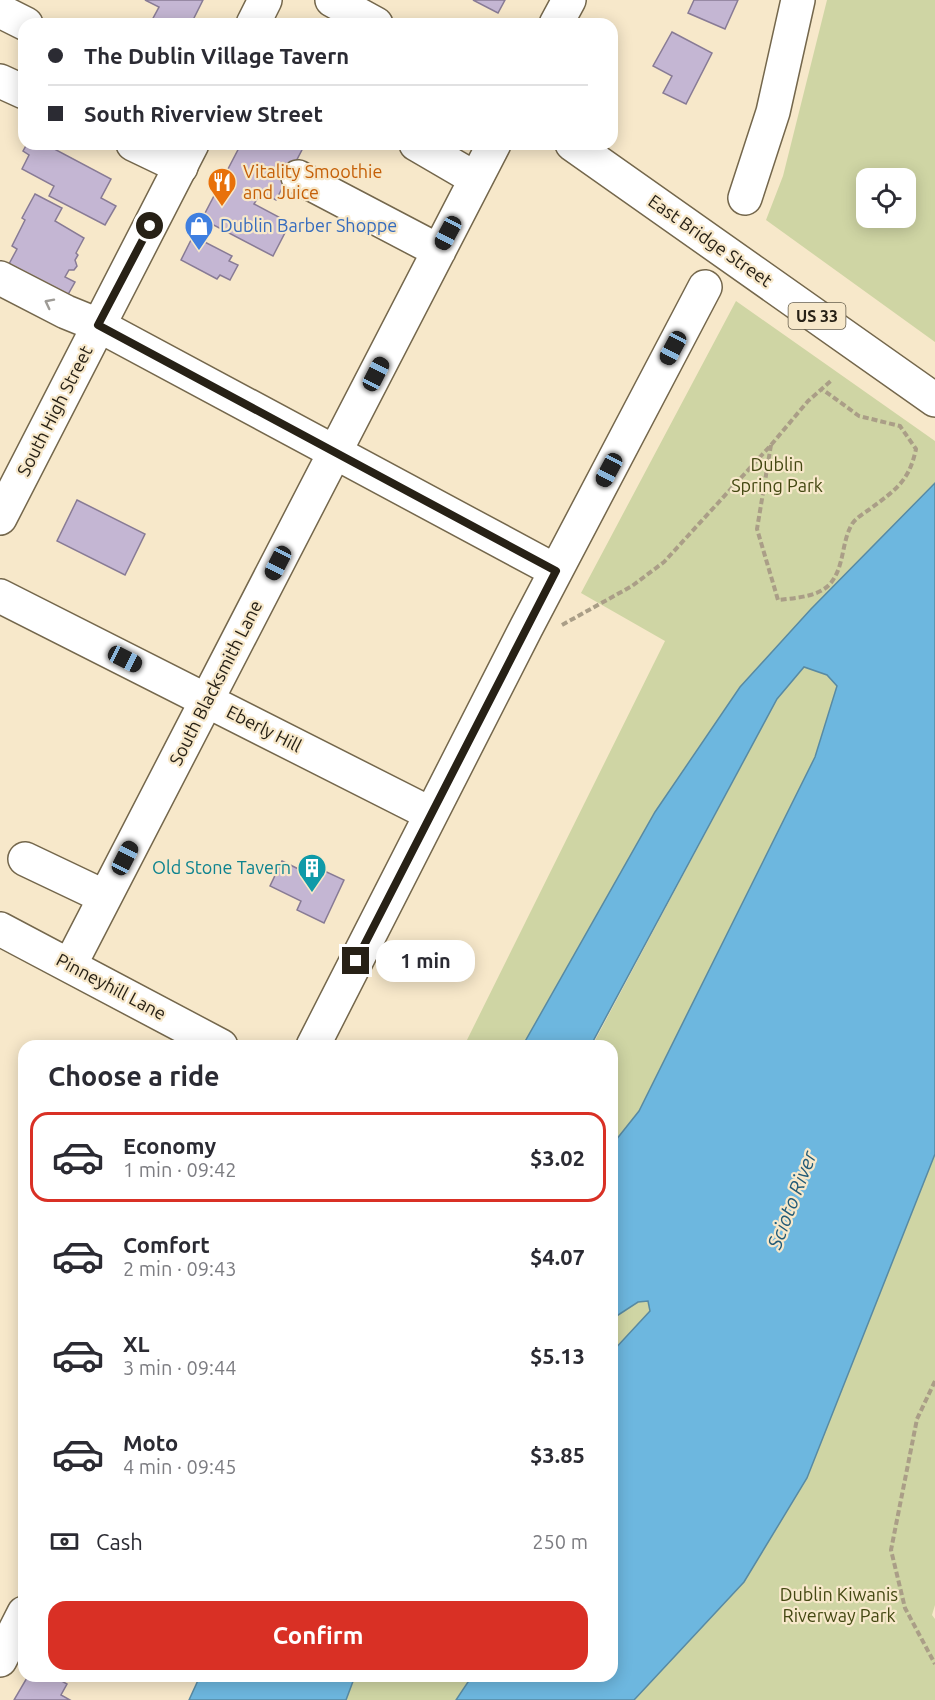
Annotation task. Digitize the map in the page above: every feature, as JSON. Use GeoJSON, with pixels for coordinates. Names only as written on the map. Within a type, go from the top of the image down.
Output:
{"type":"FeatureCollection","features":[{"type":"Feature","properties":{"kind":"street"},"geometry":{"type":"LineString","coordinates":[[256,18],[265,0]]}},
{"type":"Feature","properties":{"kind":"street"},"geometry":{"type":"LineString","coordinates":[[332,0],[365,18]]}},
{"type":"Feature","properties":{"kind":"street"},"geometry":{"type":"LineString","coordinates":[[559,18],[569,0]]}},
{"type":"Feature","properties":{"kind":"street"},"geometry":{"type":"LineString","coordinates":[[745,198],[773,112],[798,0]]}},
{"type":"Feature","properties":{"kind":"street"},"geometry":{"type":"LineString","coordinates":[[0,11],[18,20]]}},
{"type":"Feature","properties":{"kind":"street"},"geometry":{"type":"LineString","coordinates":[[0,81],[18,89]]}},
{"type":"Feature","properties":{"kind":"street"},"geometry":{"type":"LineString","coordinates":[[162,150],[187,155]]}},
{"type":"Feature","properties":{"kind":"street"},"geometry":{"type":"LineString","coordinates":[[426,150],[476,179]]}},
{"type":"Feature","properties":{"kind":"street","name":"South Blacksmith Lane"},"geometry":{"type":"LineString","coordinates":[[70,965],[491,150]]}},
{"type":"Feature","properties":{"kind":"street","name":"East Bridge Street"},"geometry":{"type":"LineString","coordinates":[[581,150],[935,400]]}},
{"type":"Feature","properties":{"kind":"street","name":"South High Street"},"geometry":{"type":"LineString","coordinates":[[0,518],[187,155]]}},
{"type":"Feature","properties":{"kind":"street"},"geometry":{"type":"LineString","coordinates":[[298,177],[439,251]]}},
{"type":"Feature","properties":{"kind":"street"},"geometry":{"type":"LineString","coordinates":[[0,278],[66,312],[98,325],[556,571]]}},
{"type":"Feature","properties":{"kind":"street"},"geometry":{"type":"LineString","coordinates":[[316,1040],[526,628],[705,287]]}},
{"type":"Feature","properties":{"kind":"street","name":"Eberly Hill"},"geometry":{"type":"LineString","coordinates":[[0,596],[431,814]]}},
{"type":"Feature","properties":{"kind":"street"},"geometry":{"type":"LineString","coordinates":[[25,859],[105,897]]}},
{"type":"Feature","properties":{"kind":"street","name":"Pinneyhill Lane"},"geometry":{"type":"LineString","coordinates":[[0,929],[210,1040]]}},
{"type":"Feature","properties":{"kind":"street"},"geometry":{"type":"LineString","coordinates":[[0,1660],[18,1624]]}},
{"type":"Feature","properties":{"kind":"path"},"geometry":{"type":"LineString","coordinates":[[526,628],[558,627],[632,586],[664,562],[808,401],[832,381]]}},
{"type":"Feature","properties":{"kind":"path"},"geometry":{"type":"LineString","coordinates":[[771,445],[757,529],[778,600],[817,593],[829,584],[841,565],[843,544],[853,521],[899,488],[912,466],[916,450],[900,426],[859,416],[822,389]]}},
{"type":"Feature","properties":{"kind":"path"},"geometry":{"type":"LineString","coordinates":[[935,1381],[917,1419],[891,1550],[905,1608],[935,1664]]}},
{"type":"Feature","properties":{"kind":"green space"},"geometry":{"type":"Polygon","coordinates":[[[827,0],[935,0],[935,342],[766,220],[783,176],[827,0]]]}},
{"type":"Feature","properties":{"kind":"green space","name":"Dublin Spring Park"},"geometry":{"type":"Polygon","coordinates":[[[736,301],[935,441],[935,484],[740,687],[655,812],[526,1040],[467,1040],[665,641],[581,593],[736,301]]]}},
{"type":"Feature","properties":{"kind":"green space"},"geometry":{"type":"Polygon","coordinates":[[[804,667],[828,675],[837,686],[815,757],[639,1111],[618,1137],[618,1040],[595,1040],[777,699],[804,667]]]}},
{"type":"Feature","properties":{"kind":"green space","name":"Dublin Kiwanis Riverway Park"},"geometry":{"type":"Polygon","coordinates":[[[935,1154],[935,1605],[932,1615],[935,1619],[935,1700],[634,1700],[744,1582],[806,1478],[935,1154]]]}},
{"type":"Feature","properties":{"kind":"green space"},"geometry":{"type":"Polygon","coordinates":[[[648,1301],[650,1311],[618,1346],[618,1315],[638,1302],[648,1301]]]}},
{"type":"Feature","properties":{"kind":"green space"},"geometry":{"type":"Polygon","coordinates":[[[353,1682],[468,1682],[456,1700],[346,1700],[353,1682]]]}},
{"type":"Feature","properties":{"kind":"water","name":"Scioto River"},"geometry":{"type":"Polygon","coordinates":[[[935,483],[935,1154],[807,1478],[744,1582],[634,1700],[456,1700],[468,1682],[618,1682],[618,1346],[650,1311],[648,1301],[638,1302],[618,1315],[618,1137],[639,1111],[815,757],[837,686],[827,675],[804,667],[777,699],[594,1040],[526,1040],[655,812],[740,687],[811,609],[935,483]]]}},
{"type":"Feature","properties":{"kind":"water"},"geometry":{"type":"Polygon","coordinates":[[[197,1682],[353,1682],[346,1700],[189,1700],[197,1682]]]}},
{"type":"Feature","properties":{"kind":"building"},"geometry":{"type":"Polygon","coordinates":[[[145,0],[203,0],[194,18],[153,18],[159,7],[145,0]]]}},
{"type":"Feature","properties":{"kind":"building"},"geometry":{"type":"Polygon","coordinates":[[[473,0],[505,0],[498,13],[473,0]]]}},
{"type":"Feature","properties":{"kind":"building"},"geometry":{"type":"Polygon","coordinates":[[[694,0],[738,0],[725,29],[688,13],[694,0]]]}},
{"type":"Feature","properties":{"kind":"building"},"geometry":{"type":"Polygon","coordinates":[[[672,32],[712,53],[686,104],[663,93],[672,76],[653,66],[672,32]]]}},
{"type":"Feature","properties":{"kind":"building"},"geometry":{"type":"Polygon","coordinates":[[[56,150],[111,179],[101,198],[116,206],[105,225],[49,196],[54,186],[22,169],[29,155],[23,151],[56,150]]]}},
{"type":"Feature","properties":{"kind":"building"},"geometry":{"type":"Polygon","coordinates":[[[238,150],[302,150],[276,200],[261,192],[254,204],[290,223],[273,256],[202,219],[238,150]]]}},
{"type":"Feature","properties":{"kind":"building"},"geometry":{"type":"Polygon","coordinates":[[[35,194],[62,208],[55,221],[84,238],[76,253],[78,255],[75,260],[77,266],[74,270],[69,270],[65,277],[75,282],[66,298],[9,264],[17,249],[12,246],[25,220],[22,218],[35,194]]]}},
{"type":"Feature","properties":{"kind":"building"},"geometry":{"type":"Polygon","coordinates":[[[193,236],[232,256],[229,261],[238,265],[230,280],[220,275],[217,279],[181,260],[193,236]]]}},
{"type":"Feature","properties":{"kind":"building"},"geometry":{"type":"Polygon","coordinates":[[[77,500],[145,534],[125,575],[57,541],[77,500]]]}},
{"type":"Feature","properties":{"kind":"building","name":"Old Stone Tavern"},"geometry":{"type":"Polygon","coordinates":[[[282,861],[313,876],[318,868],[344,880],[324,923],[297,910],[301,901],[270,886],[282,861]]]}},
{"type":"Feature","properties":{"kind":"building"},"geometry":{"type":"Polygon","coordinates":[[[24,1682],[64,1682],[67,1684],[61,1695],[70,1700],[14,1700],[24,1682]]]}},
{"type":"Feature","properties":{"kind":"place","name":"Vitality Smoothie and Juice"},"geometry":{"type":"Point","coordinates":[222,208]}},
{"type":"Feature","properties":{"kind":"place","name":"Dublin Barber Shoppe"},"geometry":{"type":"Point","coordinates":[199,252]}},
{"type":"Feature","properties":{"kind":"place","name":"Old Stone Tavern"},"geometry":{"type":"Point","coordinates":[312,894]}},
{"type":"Feature","properties":{"kind":"route"},"geometry":{"type":"LineString","coordinates":[[150,226],[98,325],[556,571],[356,961]]}}]}
